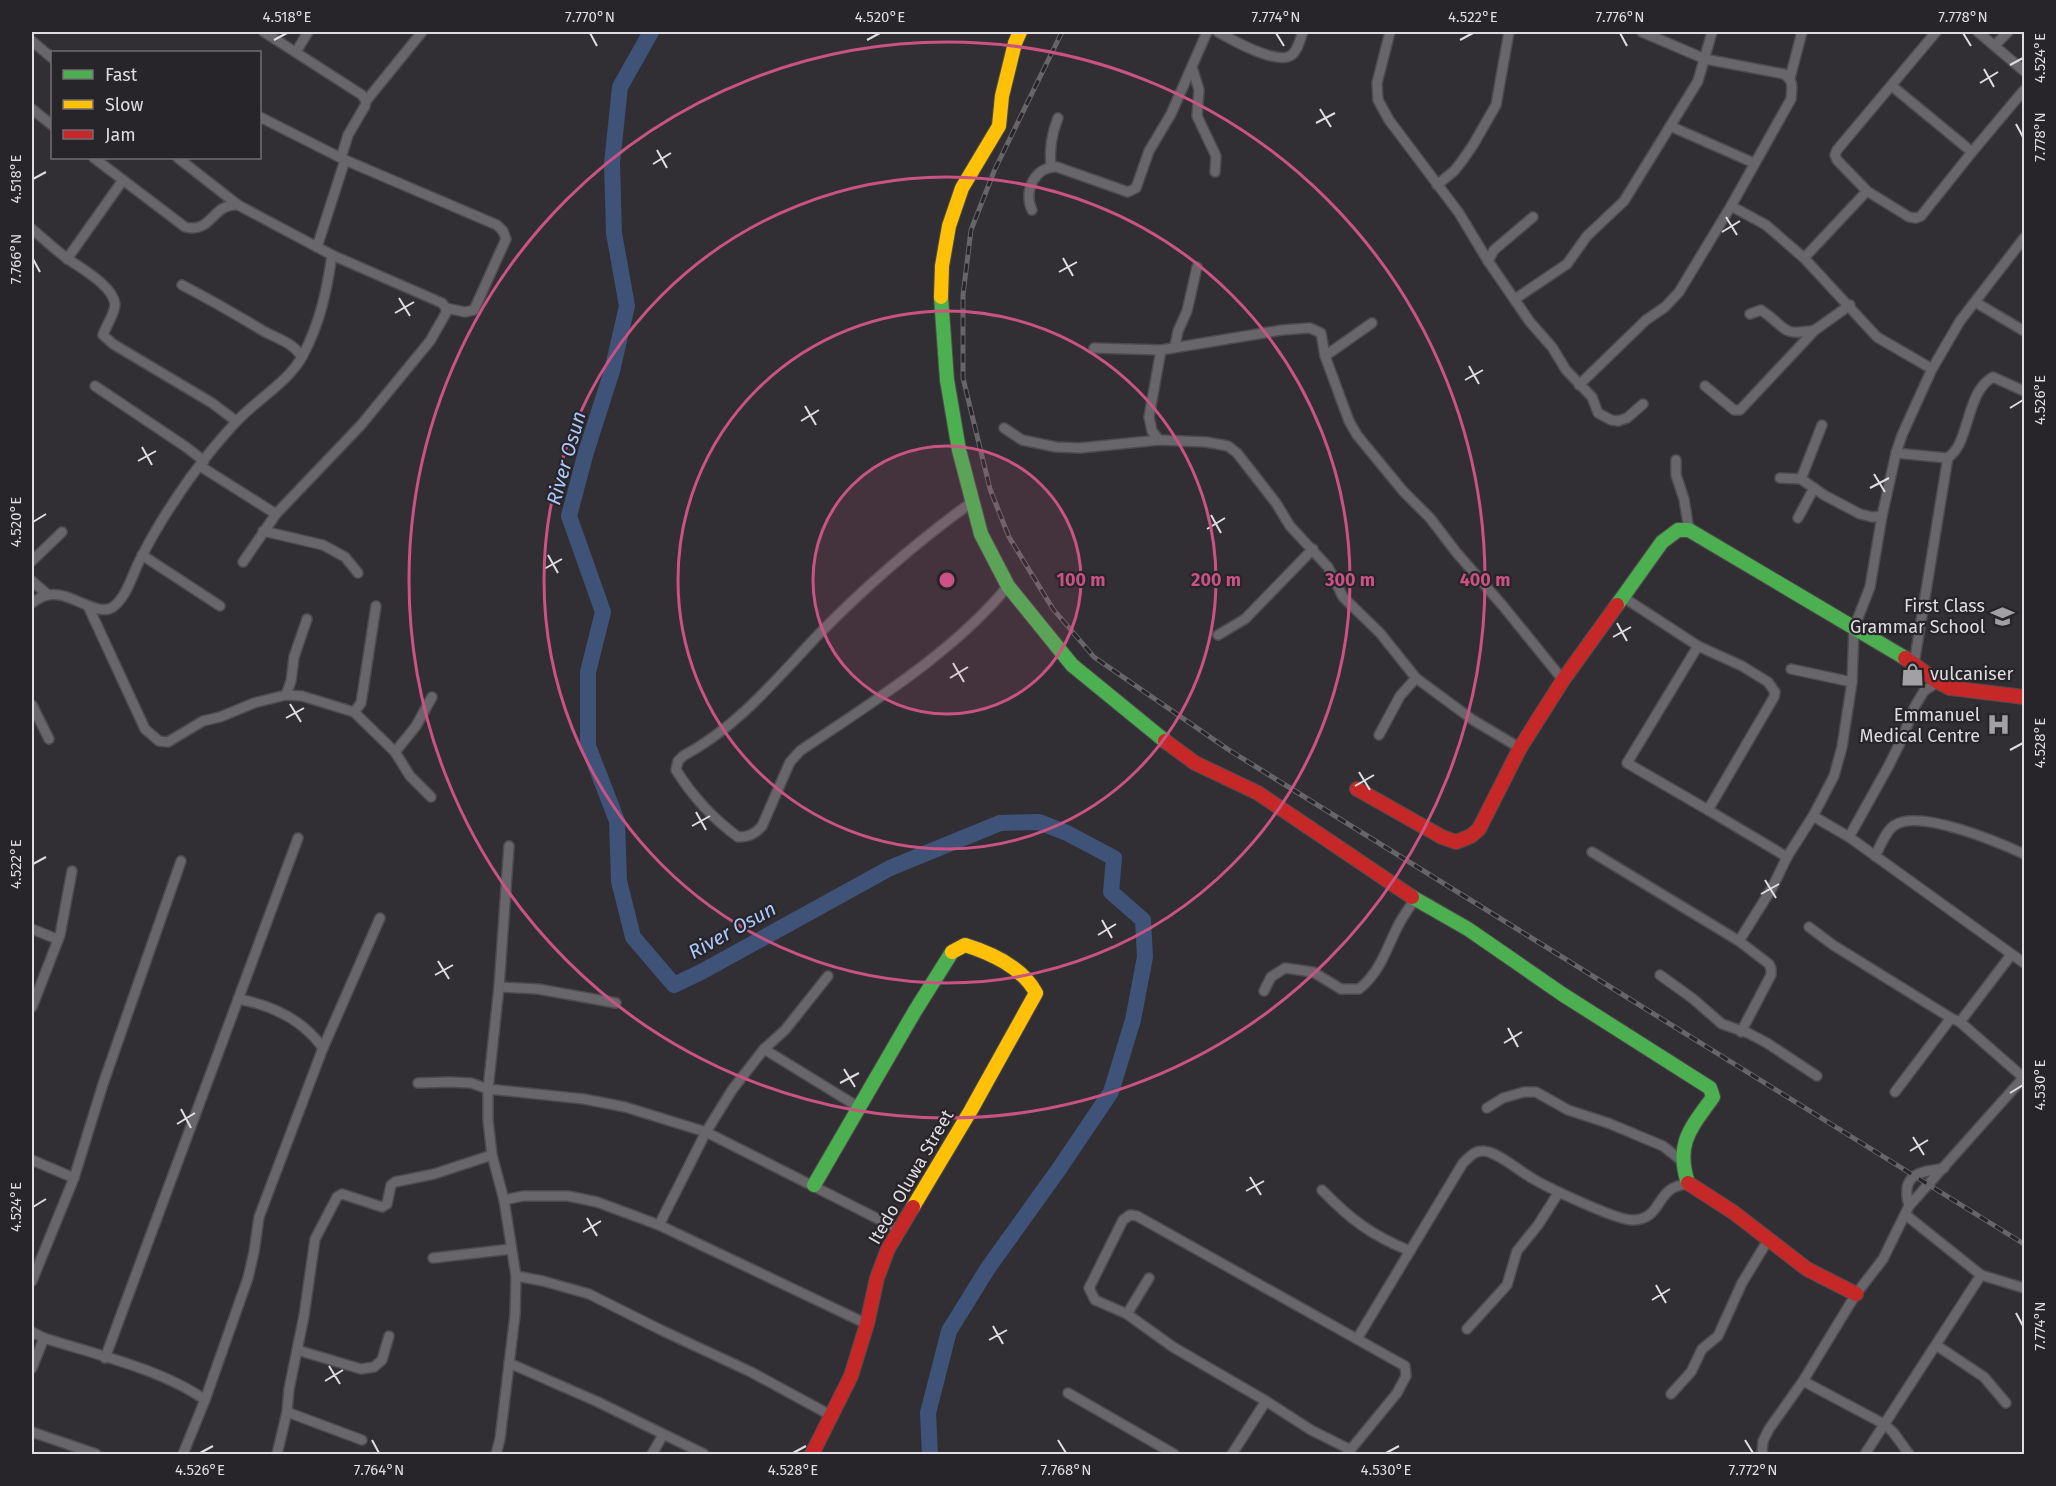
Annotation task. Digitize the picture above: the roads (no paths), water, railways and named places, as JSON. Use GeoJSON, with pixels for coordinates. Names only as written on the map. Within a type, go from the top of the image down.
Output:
{"type":"FeatureCollection","features":[{"type":"Feature","properties":{"kind":"street"},"geometry":{"type":"LineString","coordinates":[[264,32],[362,96],[366,101]]}},
{"type":"Feature","properties":{"kind":"street"},"geometry":{"type":"LineString","coordinates":[[296,52],[308,32]]}},
{"type":"Feature","properties":{"kind":"street"},"geometry":{"type":"LineString","coordinates":[[317,247],[348,135],[366,101],[422,32]]}},
{"type":"Feature","properties":{"kind":"street"},"geometry":{"type":"LineString","coordinates":[[1020,32],[1015,43],[1002,96],[999,126],[962,188],[949,226],[942,266],[941,312],[947,380],[959,450],[981,534],[1008,586],[1072,665],[1151,731],[1195,763],[1258,793],[1416,899],[1468,929],[1581,1007],[1710,1088],[1713,1097],[1692,1127],[1684,1144],[1682,1161],[1688,1184],[1733,1212],[1807,1269],[1856,1294]]}},
{"type":"Feature","properties":{"kind":"street"},"geometry":{"type":"LineString","coordinates":[[1032,210],[1028,202],[1028,192],[1035,179],[1051,167],[1128,192],[1136,188],[1149,151],[1171,114],[1207,32]]}},
{"type":"Feature","properties":{"kind":"street"},"geometry":{"type":"LineString","coordinates":[[1218,32],[1265,54],[1280,58],[1290,56],[1295,51],[1303,32]]}},
{"type":"Feature","properties":{"kind":"street"},"geometry":{"type":"LineString","coordinates":[[1390,32],[1377,83],[1378,100],[1459,213],[1488,261],[1530,322],[1552,347],[1566,370],[1592,397],[1598,413],[1618,421],[1644,404]]}},
{"type":"Feature","properties":{"kind":"street"},"geometry":{"type":"LineString","coordinates":[[1437,185],[1462,161],[1496,105],[1509,32]]}},
{"type":"Feature","properties":{"kind":"street"},"geometry":{"type":"LineString","coordinates":[[1579,385],[1646,320],[1665,308],[1679,292],[1731,206],[1791,99],[1793,85],[1790,78],[1784,74],[1705,59],[1642,32]]}},
{"type":"Feature","properties":{"kind":"street"},"geometry":{"type":"LineString","coordinates":[[1515,299],[1567,264],[1587,236],[1624,201],[1698,81],[1712,32]]}},
{"type":"Feature","properties":{"kind":"street"},"geometry":{"type":"LineString","coordinates":[[1790,78],[1802,32]]}},
{"type":"Feature","properties":{"kind":"street"},"geometry":{"type":"LineString","coordinates":[[1936,32],[1837,150],[1835,155],[1837,160],[1867,191],[1909,217],[1921,216],[2025,90]]}},
{"type":"Feature","properties":{"kind":"street"},"geometry":{"type":"LineString","coordinates":[[1978,32],[2025,71]]}},
{"type":"Feature","properties":{"kind":"street"},"geometry":{"type":"LineString","coordinates":[[1995,45],[2008,32]]}},
{"type":"Feature","properties":{"kind":"street"},"geometry":{"type":"LineString","coordinates":[[32,41],[51,57]]}},
{"type":"Feature","properties":{"kind":"street"},"geometry":{"type":"LineString","coordinates":[[1192,68],[1199,90],[1197,116],[1216,156],[1215,172]]}},
{"type":"Feature","properties":{"kind":"street"},"geometry":{"type":"LineString","coordinates":[[1892,86],[1972,152]]}},
{"type":"Feature","properties":{"kind":"street"},"geometry":{"type":"LineString","coordinates":[[32,109],[51,124]]}},
{"type":"Feature","properties":{"kind":"street"},"geometry":{"type":"LineString","coordinates":[[179,159],[238,205],[332,255],[442,303],[446,308],[465,312],[474,310],[506,239],[503,231],[497,225],[343,159],[261,118]]}},
{"type":"Feature","properties":{"kind":"street"},"geometry":{"type":"LineString","coordinates":[[1051,167],[1049,148],[1058,118]]}},
{"type":"Feature","properties":{"kind":"street"},"geometry":{"type":"LineString","coordinates":[[1670,126],[1754,163]]}},
{"type":"Feature","properties":{"kind":"street"},"geometry":{"type":"LineString","coordinates":[[95,159],[185,227],[195,230],[202,227],[226,206],[238,205]]}},
{"type":"Feature","properties":{"kind":"street"},"geometry":{"type":"LineString","coordinates":[[67,259],[123,180]]}},
{"type":"Feature","properties":{"kind":"street"},"geometry":{"type":"LineString","coordinates":[[1804,258],[1867,191]]}},
{"type":"Feature","properties":{"kind":"street"},"geometry":{"type":"LineString","coordinates":[[1731,206],[1766,225],[1804,258],[1877,336],[1932,369]]}},
{"type":"Feature","properties":{"kind":"street"},"geometry":{"type":"LineString","coordinates":[[1488,261],[1494,250],[1533,217]]}},
{"type":"Feature","properties":{"kind":"street"},"geometry":{"type":"LineString","coordinates":[[32,229],[67,259],[89,273],[110,293],[115,301],[115,310],[103,334],[113,344],[212,403],[236,421]]}},
{"type":"Feature","properties":{"kind":"street"},"geometry":{"type":"LineString","coordinates":[[1739,941],[1772,888],[1786,857],[1813,816],[1834,776],[1842,747],[1852,682],[1854,628],[1870,587],[1881,516],[1902,435],[1932,369],[1960,321],[2025,238]]}},
{"type":"Feature","properties":{"kind":"street"},"geometry":{"type":"LineString","coordinates":[[32,603],[48,595],[64,595],[88,606],[107,609],[112,607],[128,586],[142,555],[190,478],[236,421],[280,382],[302,357],[319,320],[332,255]]}},
{"type":"Feature","properties":{"kind":"street"},"geometry":{"type":"LineString","coordinates":[[1175,346],[1187,311],[1197,267]]}},
{"type":"Feature","properties":{"kind":"street"},"geometry":{"type":"LineString","coordinates":[[183,285],[261,330],[296,347],[302,357]]}},
{"type":"Feature","properties":{"kind":"street"},"geometry":{"type":"LineString","coordinates":[[1975,302],[2025,331]]}},
{"type":"Feature","properties":{"kind":"street"},"geometry":{"type":"LineString","coordinates":[[1705,386],[1734,410],[1740,410],[1815,330],[1850,305]]}},
{"type":"Feature","properties":{"kind":"street"},"geometry":{"type":"LineString","coordinates":[[243,562],[276,514],[361,425],[430,340],[446,313],[446,308]]}},
{"type":"Feature","properties":{"kind":"street"},"geometry":{"type":"LineString","coordinates":[[1750,314],[1761,310],[1788,332],[1800,333],[1815,330]]}},
{"type":"Feature","properties":{"kind":"street"},"geometry":{"type":"LineString","coordinates":[[1325,356],[1372,323]]}},
{"type":"Feature","properties":{"kind":"street"},"geometry":{"type":"LineString","coordinates":[[1094,348],[1161,350],[1282,330],[1310,328],[1321,333],[1325,356],[1348,421],[1357,435],[1403,491],[1430,518],[1563,680]]}},
{"type":"Feature","properties":{"kind":"street"},"geometry":{"type":"LineString","coordinates":[[1159,440],[1152,431],[1149,417],[1161,350]]}},
{"type":"Feature","properties":{"kind":"street"},"geometry":{"type":"LineString","coordinates":[[1896,453],[1948,457],[1957,451],[1967,418],[1977,396],[1988,380],[1994,377],[2025,391]]}},
{"type":"Feature","properties":{"kind":"street"},"geometry":{"type":"LineString","coordinates":[[95,386],[186,447],[202,464],[276,514]]}},
{"type":"Feature","properties":{"kind":"street"},"geometry":{"type":"LineString","coordinates":[[1801,479],[1822,425]]}},
{"type":"Feature","properties":{"kind":"street"},"geometry":{"type":"LineString","coordinates":[[1004,428],[1022,440],[1056,447],[1080,448],[1159,440],[1206,442],[1228,446],[1237,453],[1276,503],[1290,526],[1328,567],[1343,597],[1380,633],[1416,678],[1473,720],[1520,748]]}},
{"type":"Feature","properties":{"kind":"street"},"geometry":{"type":"LineString","coordinates":[[1914,664],[1948,457]]}},
{"type":"Feature","properties":{"kind":"street"},"geometry":{"type":"LineString","coordinates":[[1676,460],[1676,475],[1684,499],[1689,530]]}},
{"type":"Feature","properties":{"kind":"street"},"geometry":{"type":"LineString","coordinates":[[1780,478],[1801,479],[1860,514],[1872,517],[1881,516]]}},
{"type":"Feature","properties":{"kind":"street"},"geometry":{"type":"LineString","coordinates":[[1798,518],[1814,488]]}},
{"type":"Feature","properties":{"kind":"street"},"geometry":{"type":"LineString","coordinates":[[972,502],[933,530],[860,594],[727,728],[683,756],[678,761],[676,770],[715,820],[738,837],[747,837],[762,826],[790,762],[800,752],[922,666],[989,610],[1008,586]]}},
{"type":"Feature","properties":{"kind":"street"},"geometry":{"type":"LineString","coordinates":[[1358,789],[1442,837],[1456,842],[1472,836],[1479,829],[1520,748],[1563,680],[1662,542],[1674,531],[1682,528],[1854,628],[1950,688],[2025,698]]}},
{"type":"Feature","properties":{"kind":"street"},"geometry":{"type":"LineString","coordinates":[[263,531],[323,544],[345,557],[358,573]]}},
{"type":"Feature","properties":{"kind":"street"},"geometry":{"type":"LineString","coordinates":[[32,561],[62,532]]}},
{"type":"Feature","properties":{"kind":"street"},"geometry":{"type":"LineString","coordinates":[[1218,635],[1245,619],[1313,549]]}},
{"type":"Feature","properties":{"kind":"street"},"geometry":{"type":"LineString","coordinates":[[142,555],[220,606]]}},
{"type":"Feature","properties":{"kind":"street"},"geometry":{"type":"LineString","coordinates":[[32,581],[48,595]]}},
{"type":"Feature","properties":{"kind":"street"},"geometry":{"type":"LineString","coordinates":[[1623,597],[1698,646],[1742,666],[1768,682],[1775,692],[1708,810]]}},
{"type":"Feature","properties":{"kind":"street"},"geometry":{"type":"LineString","coordinates":[[88,606],[145,729],[159,741],[168,741],[203,721],[220,717],[254,703],[286,695],[302,696],[354,712],[396,752],[410,776],[431,797]]}},
{"type":"Feature","properties":{"kind":"street"},"geometry":{"type":"LineString","coordinates":[[354,712],[361,702],[376,606]]}},
{"type":"Feature","properties":{"kind":"street"},"geometry":{"type":"LineString","coordinates":[[286,695],[291,681],[294,657],[307,619]]}},
{"type":"Feature","properties":{"kind":"street"},"geometry":{"type":"LineString","coordinates":[[1698,646],[1627,763],[1786,857]]}},
{"type":"Feature","properties":{"kind":"street"},"geometry":{"type":"LineString","coordinates":[[1791,669],[1852,682]]}},
{"type":"Feature","properties":{"kind":"street"},"geometry":{"type":"LineString","coordinates":[[1379,735],[1400,696],[1416,678]]}},
{"type":"Feature","properties":{"kind":"street"},"geometry":{"type":"LineString","coordinates":[[1849,837],[1897,750],[1915,706],[1924,691],[1938,682]]}},
{"type":"Feature","properties":{"kind":"street"},"geometry":{"type":"LineString","coordinates":[[396,752],[420,719],[432,697]]}},
{"type":"Feature","properties":{"kind":"street"},"geometry":{"type":"LineString","coordinates":[[32,705],[49,739]]}},
{"type":"Feature","properties":{"kind":"street"},"geometry":{"type":"LineString","coordinates":[[1813,816],[1849,837],[2025,963]]}},
{"type":"Feature","properties":{"kind":"street"},"geometry":{"type":"LineString","coordinates":[[1875,856],[1892,826],[1914,819],[1981,835],[2025,854]]}},
{"type":"Feature","properties":{"kind":"street"},"geometry":{"type":"LineString","coordinates":[[105,1358],[298,838]]}},
{"type":"Feature","properties":{"kind":"street"},"geometry":{"type":"LineString","coordinates":[[496,1455],[503,1418],[515,1315],[516,1276],[504,1200],[492,1155],[488,1120],[488,1089],[499,987],[509,846]]}},
{"type":"Feature","properties":{"kind":"street"},"geometry":{"type":"LineString","coordinates":[[1592,852],[1739,941],[1769,964],[1771,975],[1741,1032]]}},
{"type":"Feature","properties":{"kind":"street"},"geometry":{"type":"LineString","coordinates":[[32,1281],[74,1178],[106,1073],[181,861]]}},
{"type":"Feature","properties":{"kind":"street"},"geometry":{"type":"LineString","coordinates":[[32,1007],[60,934],[72,871]]}},
{"type":"Feature","properties":{"kind":"street"},"geometry":{"type":"LineString","coordinates":[[1264,991],[1271,977],[1285,968],[1312,972],[1341,989],[1359,990],[1369,981],[1384,957],[1400,923],[1416,899]]}},
{"type":"Feature","properties":{"kind":"street"},"geometry":{"type":"LineString","coordinates":[[183,1455],[248,1278],[259,1218],[323,1048],[380,918]]}},
{"type":"Feature","properties":{"kind":"street"},"geometry":{"type":"LineString","coordinates":[[1762,1455],[1763,1441],[1769,1429],[1803,1381],[1856,1294],[1883,1259],[1907,1211],[2024,1077],[1956,1020],[1833,945],[1809,927]]}},
{"type":"Feature","properties":{"kind":"street"},"geometry":{"type":"LineString","coordinates":[[32,929],[57,939]]}},
{"type":"Feature","properties":{"kind":"street","name":"Itedo Oluwa Street"},"geometry":{"type":"LineString","coordinates":[[812,1455],[851,1376],[867,1324],[877,1278],[888,1250],[898,1229],[971,1110],[1036,993],[1033,984],[1004,963],[973,946],[959,947],[951,953],[915,1011],[860,1108]]}},
{"type":"Feature","properties":{"kind":"street"},"geometry":{"type":"LineString","coordinates":[[1895,1092],[2011,955]]}},
{"type":"Feature","properties":{"kind":"street"},"geometry":{"type":"LineString","coordinates":[[1660,975],[1722,1024],[1767,1043],[1817,1076]]}},
{"type":"Feature","properties":{"kind":"street"},"geometry":{"type":"LineString","coordinates":[[659,1225],[706,1132],[732,1090],[764,1049],[785,1030],[828,976]]}},
{"type":"Feature","properties":{"kind":"street"},"geometry":{"type":"LineString","coordinates":[[499,987],[538,989],[616,1003]]}},
{"type":"Feature","properties":{"kind":"street"},"geometry":{"type":"LineString","coordinates":[[238,999],[253,1002],[293,1019],[312,1033],[323,1048]]}},
{"type":"Feature","properties":{"kind":"street"},"geometry":{"type":"LineString","coordinates":[[764,1049],[860,1108],[814,1185]]}},
{"type":"Feature","properties":{"kind":"street"},"geometry":{"type":"LineString","coordinates":[[418,1083],[471,1083],[488,1089],[584,1099],[625,1107],[706,1132],[898,1229]]}},
{"type":"Feature","properties":{"kind":"street"},"geometry":{"type":"LineString","coordinates":[[1487,1108],[1503,1098],[1524,1092],[1536,1092],[1568,1110],[1608,1123],[1663,1146],[1682,1161]]}},
{"type":"Feature","properties":{"kind":"street"},"geometry":{"type":"LineString","coordinates":[[1357,1339],[1463,1163],[1474,1153],[1490,1152],[1559,1192],[1615,1216],[1632,1220],[1645,1217],[1657,1209],[1670,1190],[1688,1184]]}},
{"type":"Feature","properties":{"kind":"street"},"geometry":{"type":"LineString","coordinates":[[277,1455],[287,1412],[315,1239],[340,1194],[382,1206],[387,1204],[391,1185],[395,1182],[434,1174],[492,1155]]}},
{"type":"Feature","properties":{"kind":"street"},"geometry":{"type":"LineString","coordinates":[[32,1161],[74,1178]]}},
{"type":"Feature","properties":{"kind":"street"},"geometry":{"type":"LineString","coordinates":[[1944,1168],[1922,1171],[1913,1176],[1908,1186],[1907,1211],[1981,1275],[2025,1288]]}},
{"type":"Feature","properties":{"kind":"street"},"geometry":{"type":"LineString","coordinates":[[1322,1190],[1361,1227],[1410,1251]]}},
{"type":"Feature","properties":{"kind":"street"},"geometry":{"type":"LineString","coordinates":[[1467,1329],[1507,1285],[1517,1251],[1538,1225],[1559,1192]]}},
{"type":"Feature","properties":{"kind":"street"},"geometry":{"type":"LineString","coordinates":[[504,1200],[523,1196],[568,1196],[597,1202],[659,1225],[867,1324]]}},
{"type":"Feature","properties":{"kind":"street"},"geometry":{"type":"LineString","coordinates":[[1130,1215],[1137,1216],[1405,1366],[1406,1376],[1387,1407],[1349,1452],[1173,1347],[1127,1314],[1095,1300],[1089,1288],[1123,1220],[1130,1215]]}},
{"type":"Feature","properties":{"kind":"street"},"geometry":{"type":"LineString","coordinates":[[1671,1395],[1691,1372],[1702,1349],[1718,1336],[1742,1283],[1768,1240]]}},
{"type":"Feature","properties":{"kind":"street"},"geometry":{"type":"LineString","coordinates":[[433,1258],[511,1249]]}},
{"type":"Feature","properties":{"kind":"street"},"geometry":{"type":"LineString","coordinates":[[1866,1455],[1981,1275]]}},
{"type":"Feature","properties":{"kind":"street"},"geometry":{"type":"LineString","coordinates":[[516,1276],[589,1294],[751,1372],[832,1416]]}},
{"type":"Feature","properties":{"kind":"street"},"geometry":{"type":"LineString","coordinates":[[1127,1314],[1149,1278]]}},
{"type":"Feature","properties":{"kind":"street"},"geometry":{"type":"LineString","coordinates":[[32,1332],[186,1387],[205,1400]]}},
{"type":"Feature","properties":{"kind":"street"},"geometry":{"type":"LineString","coordinates":[[297,1350],[361,1369],[374,1367],[382,1360],[389,1336]]}},
{"type":"Feature","properties":{"kind":"street"},"geometry":{"type":"LineString","coordinates":[[32,1368],[44,1338]]}},
{"type":"Feature","properties":{"kind":"street"},"geometry":{"type":"LineString","coordinates":[[1936,1345],[1984,1377],[2006,1403]]}},
{"type":"Feature","properties":{"kind":"street"},"geometry":{"type":"LineString","coordinates":[[509,1363],[588,1397],[704,1455]]}},
{"type":"Feature","properties":{"kind":"street"},"geometry":{"type":"LineString","coordinates":[[1803,1381],[1884,1424],[1893,1432],[1909,1455]]}},
{"type":"Feature","properties":{"kind":"street"},"geometry":{"type":"LineString","coordinates":[[1068,1393],[1174,1455]]}},
{"type":"Feature","properties":{"kind":"street"},"geometry":{"type":"LineString","coordinates":[[1232,1455],[1266,1401]]}},
{"type":"Feature","properties":{"kind":"street"},"geometry":{"type":"LineString","coordinates":[[287,1412],[362,1440]]}},
{"type":"Feature","properties":{"kind":"street"},"geometry":{"type":"LineString","coordinates":[[32,1445],[34,1433],[96,1455]]}},
{"type":"Feature","properties":{"kind":"street"},"geometry":{"type":"LineString","coordinates":[[652,1455],[663,1435]]}},
{"type":"Feature","properties":{"kind":"waterway","name":"River Osun"},"geometry":{"type":"LineString","coordinates":[[651,32],[620,87],[612,163],[614,233],[627,306],[612,371],[586,452],[569,516],[603,612],[588,672],[588,746],[617,821],[619,881],[633,937],[674,985],[890,868],[1000,823],[1039,822],[1067,833],[1114,858],[1111,892],[1143,920],[1145,957],[1133,1020],[1111,1092],[988,1268],[949,1331],[928,1413],[930,1454]]}},
{"type":"Feature","properties":{"kind":"railway"},"geometry":{"type":"LineString","coordinates":[[1062,32],[995,169],[971,230],[963,295],[963,378],[990,489],[1009,537],[1053,609],[1094,657],[1229,750],[2024,1244]]}},
{"type":"Feature","properties":{"kind":"place","name":"First Class Grammar School"},"geometry":{"type":"Point","coordinates":[2003,616]}},
{"type":"Feature","properties":{"kind":"place","name":"vulcaniser"},"geometry":{"type":"Point","coordinates":[1912,674]}},
{"type":"Feature","properties":{"kind":"place","name":"Emmanuel Medical Centre"},"geometry":{"type":"Point","coordinates":[1998,725]}}]}
